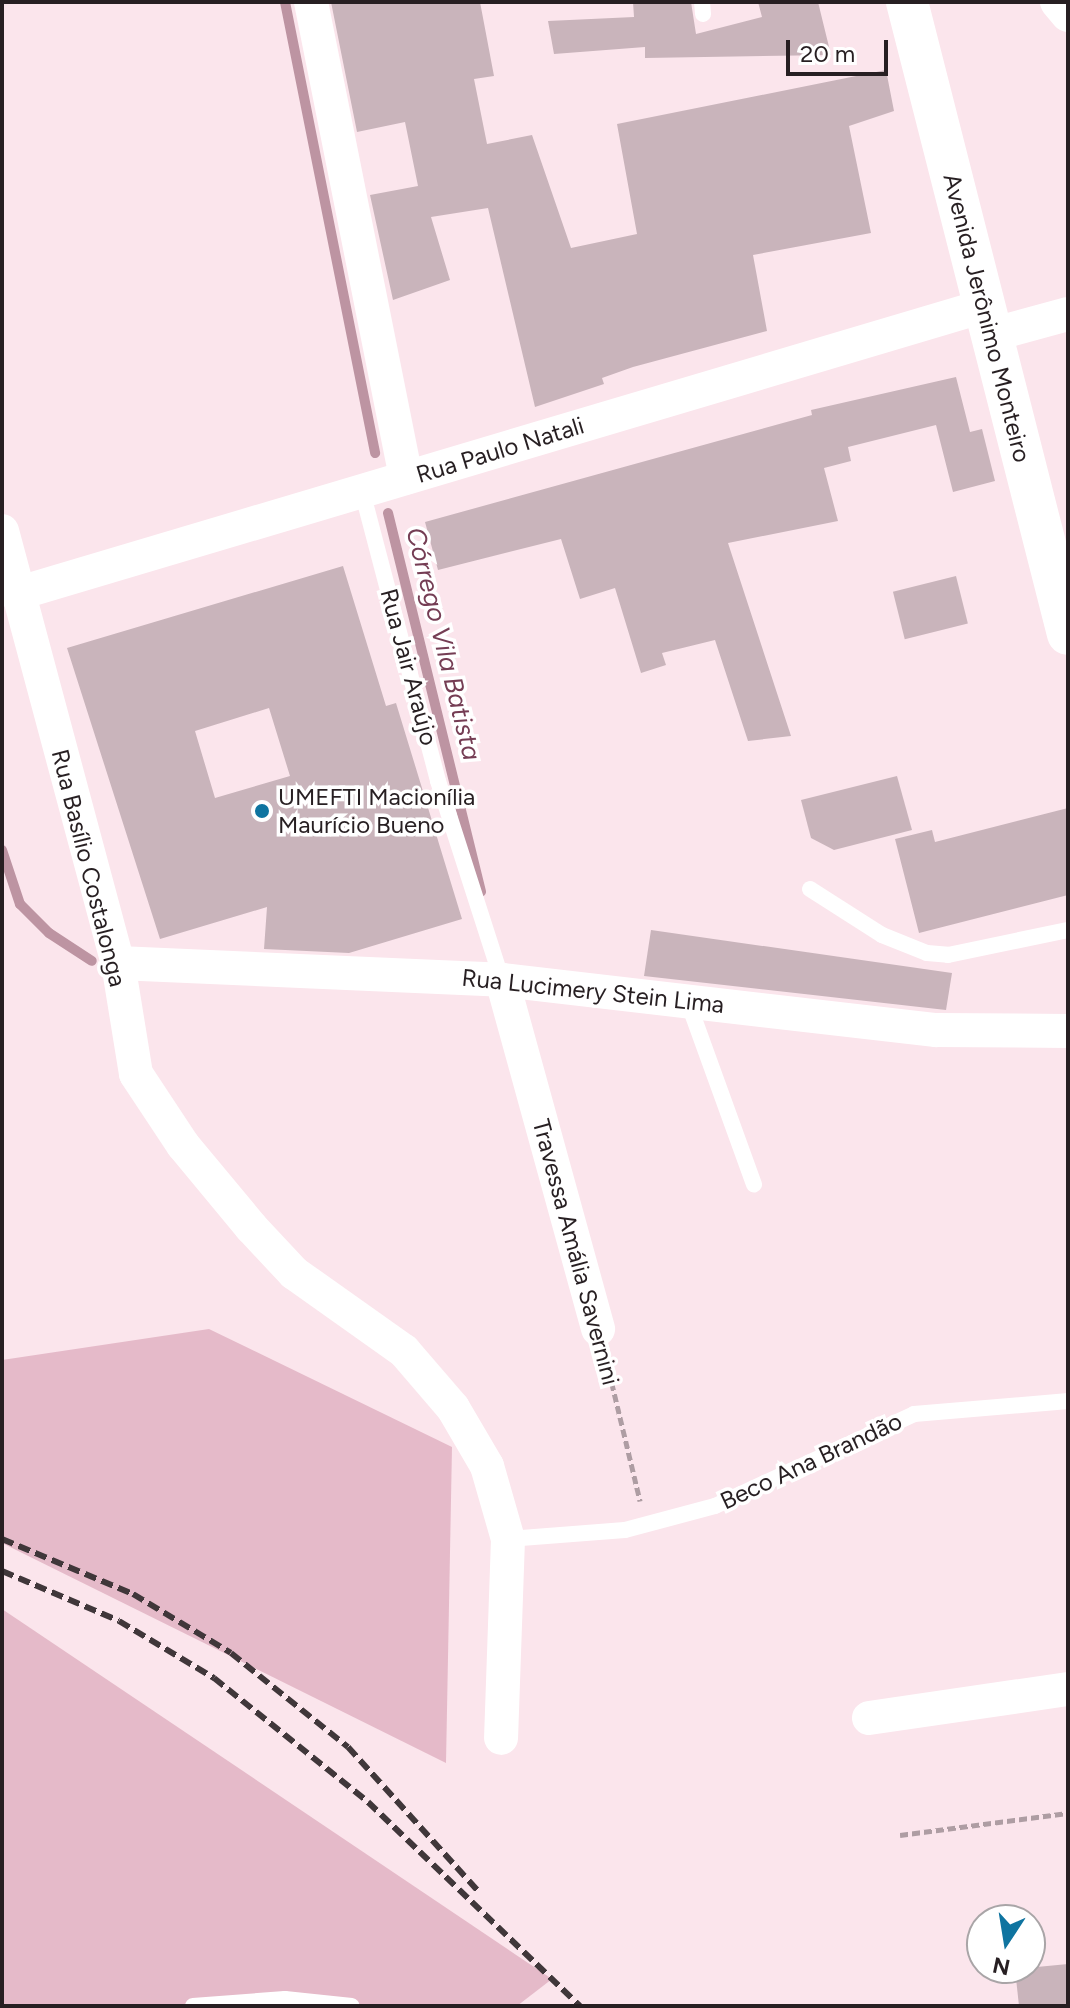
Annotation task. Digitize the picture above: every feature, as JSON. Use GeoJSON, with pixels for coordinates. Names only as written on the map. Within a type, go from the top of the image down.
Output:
{"type":"FeatureCollection","features":[{"type":"Feature","properties":{"kind":"street"},"geometry":{"type":"LineString","coordinates":[[311,2],[406,478]]}},
{"type":"Feature","properties":{"kind":"street","name":"Avenida Jerônimo Monteiro"},"geometry":{"type":"LineString","coordinates":[[907,2],[1068,634]]}},
{"type":"Feature","properties":{"kind":"street"},"geometry":{"type":"LineString","coordinates":[[1057,2],[1068,15]]}},
{"type":"Feature","properties":{"kind":"street","name":"Rua Paulo Natali"},"geometry":{"type":"LineString","coordinates":[[16,594],[406,478],[988,320],[1068,314]]}},
{"type":"Feature","properties":{"kind":"street","name":"Rua Basílio Costalonga"},"geometry":{"type":"LineString","coordinates":[[2,531],[16,594],[118,963],[136,1074],[175,1135],[294,1273],[404,1351],[430,1380],[487,1466],[508,1539],[501,1738]]}},
{"type":"Feature","properties":{"kind":"street","name":"Rua Lucimery Stein Lima"},"geometry":{"type":"LineString","coordinates":[[118,963],[502,980],[936,1030],[1068,1031]]}},
{"type":"Feature","properties":{"kind":"street","name":"Travessa Amália Savernini"},"geometry":{"type":"LineString","coordinates":[[502,980],[598,1329]]}},
{"type":"Feature","properties":{"kind":"street"},"geometry":{"type":"LineString","coordinates":[[869,1718],[1068,1689]]}},
{"type":"Feature","properties":{"kind":"lane","name":"Rua Jair Araújo"},"geometry":{"type":"LineString","coordinates":[[362,491],[438,781],[502,980]]}},
{"type":"Feature","properties":{"kind":"lane"},"geometry":{"type":"LineString","coordinates":[[810,889],[882,935],[927,953],[948,955],[1068,930]]}},
{"type":"Feature","properties":{"kind":"lane"},"geometry":{"type":"LineString","coordinates":[[688,1000],[754,1184]]}},
{"type":"Feature","properties":{"kind":"lane","name":"Beco Ana Brandão"},"geometry":{"type":"LineString","coordinates":[[508,1539],[646,1525],[754,1490],[914,1414],[1068,1401]]}},
{"type":"Feature","properties":{"kind":"lane"},"geometry":{"type":"LineString","coordinates":[[193,2006],[230,1999],[352,2006]]}},
{"type":"Feature","properties":{"kind":"path","name":"Travessa Amália Savernini"},"geometry":{"type":"LineString","coordinates":[[598,1329],[646,1525]]}},
{"type":"Feature","properties":{"kind":"path"},"geometry":{"type":"LineString","coordinates":[[900,1835],[1068,1813]]}},
{"type":"Feature","properties":{"kind":"shaded area"},"geometry":{"type":"Polygon","coordinates":[[[209,1329],[452,1447],[446,1763],[2,1543],[2,1360],[209,1329]]]}},
{"type":"Feature","properties":{"kind":"shaded area"},"geometry":{"type":"Polygon","coordinates":[[[2,1609],[552,1979],[517,2006],[2,2006],[2,1609]]]}},
{"type":"Feature","properties":{"kind":"building"},"geometry":{"type":"Polygon","coordinates":[[[331,2],[480,2],[494,76],[474,79],[487,144],[532,135],[571,248],[637,234],[617,124],[886,70],[894,111],[849,126],[871,233],[753,255],[767,331],[633,367],[602,378],[604,384],[535,407],[488,208],[431,217],[450,280],[393,300],[370,195],[418,186],[405,122],[357,132],[331,2]]]}},
{"type":"Feature","properties":{"kind":"building"},"geometry":{"type":"Polygon","coordinates":[[[633,2],[691,2],[696,34],[762,17],[758,2],[818,2],[831,55],[645,58],[645,47],[554,54],[548,21],[634,17],[633,2]]]}},
{"type":"Feature","properties":{"kind":"building"},"geometry":{"type":"Polygon","coordinates":[[[956,377],[970,432],[982,429],[995,481],[953,492],[936,425],[848,447],[851,461],[824,468],[838,521],[728,543],[791,736],[748,741],[715,640],[662,653],[666,665],[641,673],[615,588],[580,599],[561,539],[438,570],[425,522],[812,415],[811,410],[956,377]]]}},
{"type":"Feature","properties":{"kind":"building","name":"UMEFTI Macionília Maurício Bueno"},"geometry":{"type":"Polygon","coordinates":[[[343,566],[386,706],[396,703],[462,919],[349,953],[264,949],[267,907],[160,939],[67,648],[343,566]],[[269,708],[195,731],[215,798],[290,776],[269,708]]]}},
{"type":"Feature","properties":{"kind":"building"},"geometry":{"type":"Polygon","coordinates":[[[956,576],[968,624],[905,639],[893,592],[956,576]]]}},
{"type":"Feature","properties":{"kind":"building"},"geometry":{"type":"Polygon","coordinates":[[[897,776],[912,830],[834,850],[811,838],[801,800],[897,776]]]}},
{"type":"Feature","properties":{"kind":"building"},"geometry":{"type":"Polygon","coordinates":[[[1068,808],[1068,895],[919,933],[895,839],[932,830],[935,842],[1068,808]]]}},
{"type":"Feature","properties":{"kind":"building"},"geometry":{"type":"Polygon","coordinates":[[[651,930],[952,973],[946,1010],[644,976],[651,930]]]}},
{"type":"Feature","properties":{"kind":"building"},"geometry":{"type":"Polygon","coordinates":[[[1068,1964],[1068,2006],[1019,2006],[1017,1984],[1046,1984],[1046,1966],[1068,1964]]]}},
{"type":"Feature","properties":{"kind":"waterway","name":"Córrego Vila Batista"},"geometry":{"type":"LineString","coordinates":[[285,2],[375,453]]}},
{"type":"Feature","properties":{"kind":"waterway","name":"Córrego Vila Batista"},"geometry":{"type":"LineString","coordinates":[[388,513],[481,892]]}},
{"type":"Feature","properties":{"kind":"waterway"},"geometry":{"type":"LineString","coordinates":[[2,850],[20,904],[49,933],[92,961]]}},
{"type":"Feature","properties":{"kind":"railway"},"geometry":{"type":"LineString","coordinates":[[2,1539],[133,1594],[231,1653],[348,1747],[477,1890]]}},
{"type":"Feature","properties":{"kind":"railway"},"geometry":{"type":"LineString","coordinates":[[2,1571],[119,1621],[214,1678],[368,1802],[580,2006]]}},
{"type":"Feature","properties":{"kind":"place","name":"UMEFTI Macionília Maurício Bueno"},"geometry":{"type":"Point","coordinates":[262,811]}}]}
